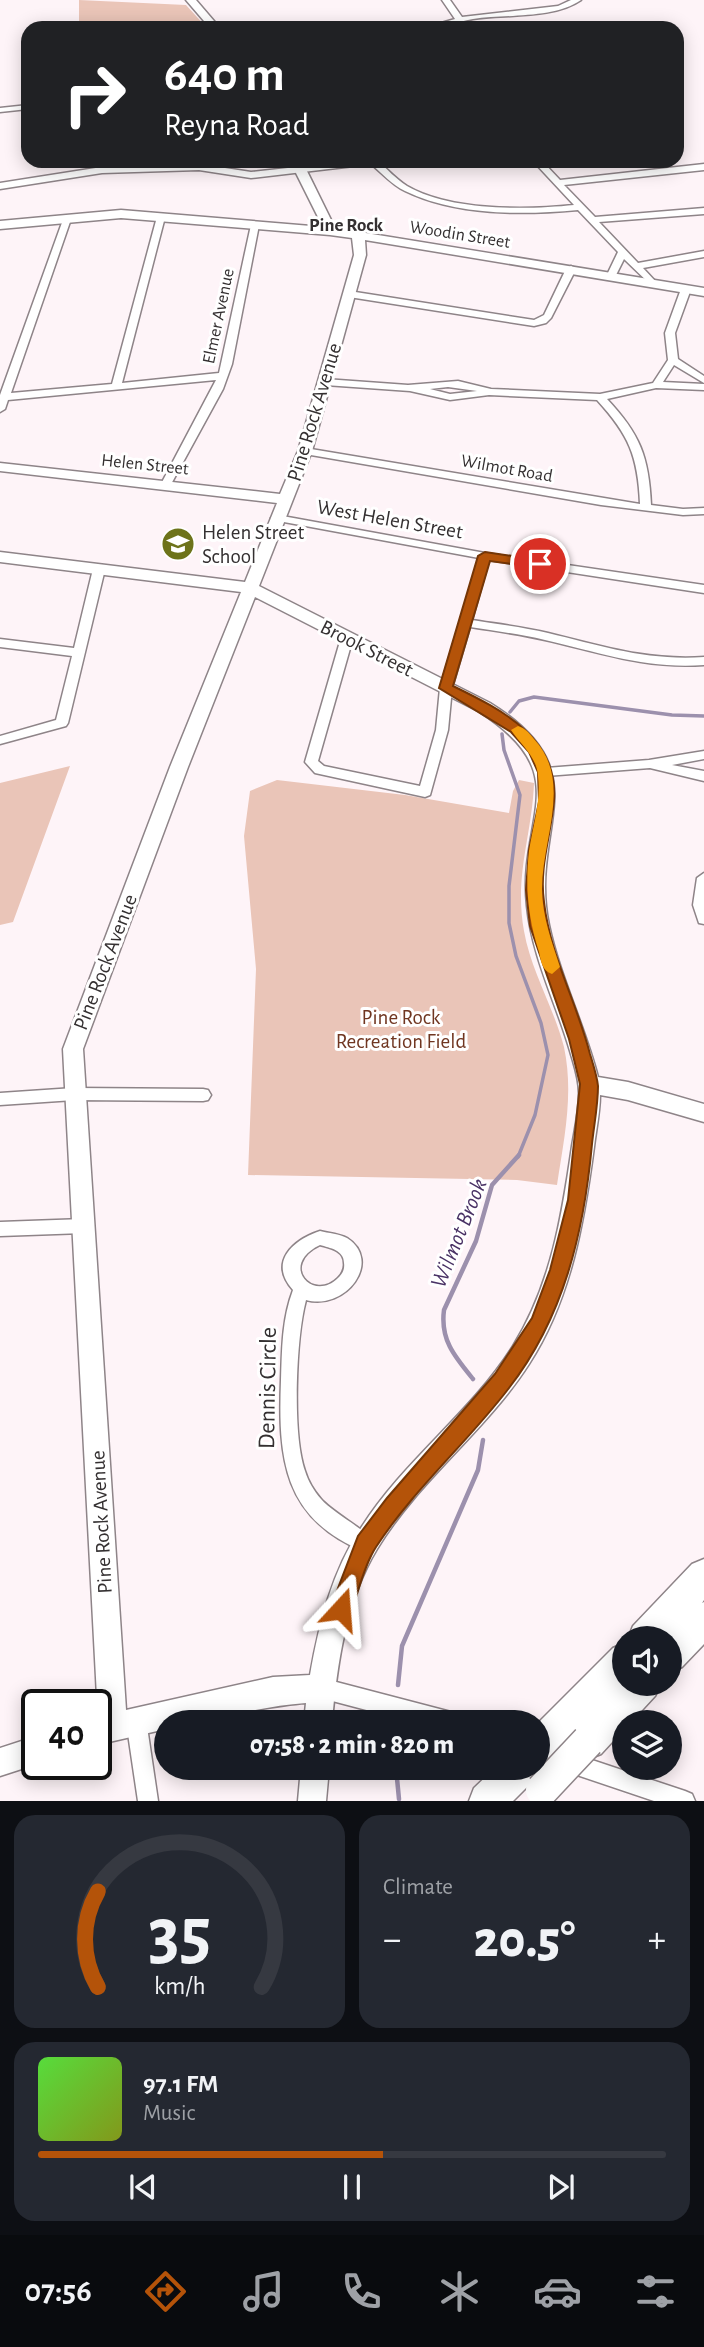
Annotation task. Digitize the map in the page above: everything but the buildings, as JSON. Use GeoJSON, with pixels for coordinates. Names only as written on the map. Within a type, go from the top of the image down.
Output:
{"type":"FeatureCollection","features":[{"type":"Feature","properties":{"kind":"highway"},"geometry":{"type":"LineString","coordinates":[[656,1626],[704,1576]]}},
{"type":"Feature","properties":{"kind":"highway"},"geometry":{"type":"LineString","coordinates":[[682,1642],[704,1619]]}},
{"type":"Feature","properties":{"kind":"highway"},"geometry":{"type":"LineString","coordinates":[[487,1801],[531,1786],[555,1744],[612,1676]]}},
{"type":"Feature","properties":{"kind":"highway"},"geometry":{"type":"LineString","coordinates":[[555,1744],[625,1696]]}},
{"type":"Feature","properties":{"kind":"street"},"geometry":{"type":"LineString","coordinates":[[191,0],[209,21]]}},
{"type":"Feature","properties":{"kind":"street"},"geometry":{"type":"LineString","coordinates":[[446,0],[459,19]]}},
{"type":"Feature","properties":{"kind":"street"},"geometry":{"type":"LineString","coordinates":[[514,0],[523,11]]}},
{"type":"Feature","properties":{"kind":"street"},"geometry":{"type":"LineString","coordinates":[[452,21],[560,8],[576,1]]}},
{"type":"Feature","properties":{"kind":"street"},"geometry":{"type":"LineString","coordinates":[[0,110],[21,108]]}},
{"type":"Feature","properties":{"kind":"street"},"geometry":{"type":"LineString","coordinates":[[556,183],[704,167]]}},
{"type":"Feature","properties":{"kind":"street"},"geometry":{"type":"LineString","coordinates":[[0,186],[66,171],[131,168]]}},
{"type":"Feature","properties":{"kind":"street"},"geometry":{"type":"LineString","coordinates":[[216,168],[243,175],[286,168]]}},
{"type":"Feature","properties":{"kind":"street"},"geometry":{"type":"LineString","coordinates":[[299,168],[330,226],[330,231]]}},
{"type":"Feature","properties":{"kind":"street"},"geometry":{"type":"LineString","coordinates":[[381,168],[408,190],[447,201],[524,212],[578,207]]}},
{"type":"Feature","properties":{"kind":"street"},"geometry":{"type":"LineString","coordinates":[[543,168],[652,283]]}},
{"type":"Feature","properties":{"kind":"street"},"geometry":{"type":"LineString","coordinates":[[591,220],[704,211]]}},
{"type":"Feature","properties":{"kind":"street","name":"Woodin Street"},"geometry":{"type":"LineString","coordinates":[[0,225],[121,214],[330,231],[704,292]]}},
{"type":"Feature","properties":{"kind":"street"},"geometry":{"type":"LineString","coordinates":[[116,386],[161,217]]}},
{"type":"Feature","properties":{"kind":"street"},"geometry":{"type":"LineString","coordinates":[[0,409],[67,219]]}},
{"type":"Feature","properties":{"kind":"street","name":"Elmer Avenue"},"geometry":{"type":"LineString","coordinates":[[165,486],[227,364],[255,225]]}},
{"type":"Feature","properties":{"kind":"street","name":"Pine Rock Avenue"},"geometry":{"type":"LineString","coordinates":[[115,1726],[72,1065],[80,1028],[305,451],[360,256],[358,235]]}},
{"type":"Feature","properties":{"kind":"street"},"geometry":{"type":"LineString","coordinates":[[611,277],[622,253]]}},
{"type":"Feature","properties":{"kind":"street"},"geometry":{"type":"LineString","coordinates":[[637,266],[704,254]]}},
{"type":"Feature","properties":{"kind":"street"},"geometry":{"type":"LineString","coordinates":[[349,294],[534,323],[548,316],[571,270]]}},
{"type":"Feature","properties":{"kind":"street"},"geometry":{"type":"LineString","coordinates":[[656,385],[673,360],[670,333],[686,289]]}},
{"type":"Feature","properties":{"kind":"street"},"geometry":{"type":"LineString","coordinates":[[673,360],[704,380]]}},
{"type":"Feature","properties":{"kind":"street"},"geometry":{"type":"LineString","coordinates":[[5,397],[222,376]]}},
{"type":"Feature","properties":{"kind":"street"},"geometry":{"type":"LineString","coordinates":[[325,382],[410,388],[450,397],[489,391],[600,397],[656,385],[704,387]]}},
{"type":"Feature","properties":{"kind":"street"},"geometry":{"type":"LineString","coordinates":[[600,397],[624,422],[637,441],[645,478],[646,508]]}},
{"type":"Feature","properties":{"kind":"street","name":"Wilmot Road"},"geometry":{"type":"LineString","coordinates":[[305,451],[646,508],[704,511]]}},
{"type":"Feature","properties":{"kind":"street","name":"Helen Street"},"geometry":{"type":"LineString","coordinates":[[0,467],[165,486],[281,508]]}},
{"type":"Feature","properties":{"kind":"street","name":"West Helen Street"},"geometry":{"type":"LineString","coordinates":[[281,508],[485,556],[704,589]]}},
{"type":"Feature","properties":{"kind":"street"},"geometry":{"type":"LineString","coordinates":[[346,638],[311,762],[320,770],[425,792],[442,730],[446,688],[485,556]]}},
{"type":"Feature","properties":{"kind":"street"},"geometry":{"type":"LineString","coordinates":[[0,557],[250,588]]}},
{"type":"Feature","properties":{"kind":"street"},"geometry":{"type":"LineString","coordinates":[[0,740],[62,723],[99,569]]}},
{"type":"Feature","properties":{"kind":"street","name":"Brook Street"},"geometry":{"type":"LineString","coordinates":[[250,588],[484,707],[516,728],[536,750],[546,772]]}},
{"type":"Feature","properties":{"kind":"street"},"geometry":{"type":"LineString","coordinates":[[464,622],[546,636],[604,654],[644,661],[676,664],[704,661]]}},
{"type":"Feature","properties":{"kind":"street"},"geometry":{"type":"LineString","coordinates":[[0,643],[80,653]]}},
{"type":"Feature","properties":{"kind":"street"},"geometry":{"type":"LineString","coordinates":[[319,1710],[321,1688],[337,1621],[365,1543],[394,1505],[503,1380],[540,1323],[560,1270],[577,1200],[589,1084],[578,1039],[538,926],[534,890],[537,850],[546,802],[546,772],[649,764],[704,755]]}},
{"type":"Feature","properties":{"kind":"street"},"geometry":{"type":"LineString","coordinates":[[649,764],[675,772],[704,776]]}},
{"type":"Feature","properties":{"kind":"street"},"geometry":{"type":"LineString","coordinates":[[704,878],[700,905],[704,919]]}},
{"type":"Feature","properties":{"kind":"street"},"geometry":{"type":"LineString","coordinates":[[589,1084],[628,1091],[704,1113]]}},
{"type":"Feature","properties":{"kind":"street"},"geometry":{"type":"LineString","coordinates":[[0,1099],[74,1094],[203,1096]]}},
{"type":"Feature","properties":{"kind":"street"},"geometry":{"type":"LineString","coordinates":[[0,1229],[84,1226]]}},
{"type":"Feature","properties":{"kind":"street","name":"Dennis Circle"},"geometry":{"type":"LineString","coordinates":[[302,1288],[292,1310],[288,1440],[292,1467],[306,1493],[328,1520],[365,1543]]}},
{"type":"Feature","properties":{"kind":"street"},"geometry":{"type":"LineString","coordinates":[[149,1801],[115,1726],[273,1691],[321,1688],[405,1710]]}},
{"type":"Feature","properties":{"kind":"street"},"geometry":{"type":"LineString","coordinates":[[555,1744],[685,1801]]}},
{"type":"Feature","properties":{"kind":"street"},"geometry":{"type":"LineString","coordinates":[[0,1762],[21,1755]]}},
{"type":"Feature","properties":{"kind":"street"},"geometry":{"type":"LineString","coordinates":[[312,1801],[314,1780]]}},
{"type":"Feature","properties":{"kind":"green space"},"geometry":{"type":"Polygon","coordinates":[[[79,0],[186,5],[201,21],[79,21],[79,0]]]}},
{"type":"Feature","properties":{"kind":"green space"},"geometry":{"type":"Polygon","coordinates":[[[70,766],[13,922],[0,925],[0,783],[70,766]]]}},
{"type":"Feature","properties":{"kind":"green space","name":"Pine Rock Recreation Field"},"geometry":{"type":"Polygon","coordinates":[[[277,780],[405,795],[509,813],[513,791],[519,780],[534,783],[522,874],[521,911],[527,946],[560,1032],[567,1065],[567,1116],[557,1185],[517,1180],[248,1175],[256,969],[244,836],[250,791],[277,780]]]}},
{"type":"Feature","properties":{"kind":"waterway"},"geometry":{"type":"LineString","coordinates":[[510,712],[519,701],[534,697],[672,715],[704,716]]}},
{"type":"Feature","properties":{"kind":"waterway","name":"Wilmot Brook"},"geometry":{"type":"LineString","coordinates":[[502,734],[504,750],[520,795],[509,886],[509,923],[516,956],[541,1023],[548,1055],[535,1115],[519,1155]]}},
{"type":"Feature","properties":{"kind":"waterway","name":"Wilmot Brook"},"geometry":{"type":"LineString","coordinates":[[473,1379],[450,1347],[444,1330],[444,1310],[476,1241],[492,1185],[519,1155]]}},
{"type":"Feature","properties":{"kind":"waterway","name":"Wilmot Brook"},"geometry":{"type":"LineString","coordinates":[[398,1685],[402,1646],[478,1470],[483,1440]]}},
{"type":"Feature","properties":{"kind":"waterway","name":"Wilmot Brook"},"geometry":{"type":"LineString","coordinates":[[397,1780],[399,1799]]}},
{"type":"Feature","properties":{"kind":"slow traffic"},"geometry":{"type":"LineString","coordinates":[[518,730],[536,750],[546,772],[546,802],[537,850],[534,890],[538,926],[552,967]]}},
{"type":"Feature","properties":{"kind":"place","name":"Helen Street School"},"geometry":{"type":"Point","coordinates":[178,544]}},
{"type":"Feature","properties":{"kind":"district","name":"Pine Rock"},"geometry":{"type":"Point","coordinates":[346,224]}},
{"type":"Feature","properties":{"kind":"route"},"geometry":{"type":"LineString","coordinates":[[341,1609],[365,1543],[394,1505],[503,1380],[540,1323],[560,1270],[577,1200],[589,1084],[578,1039],[538,926],[534,890],[537,850],[546,802],[546,772],[536,750],[516,728],[484,707],[446,688],[485,556],[540,564]]}}]}
